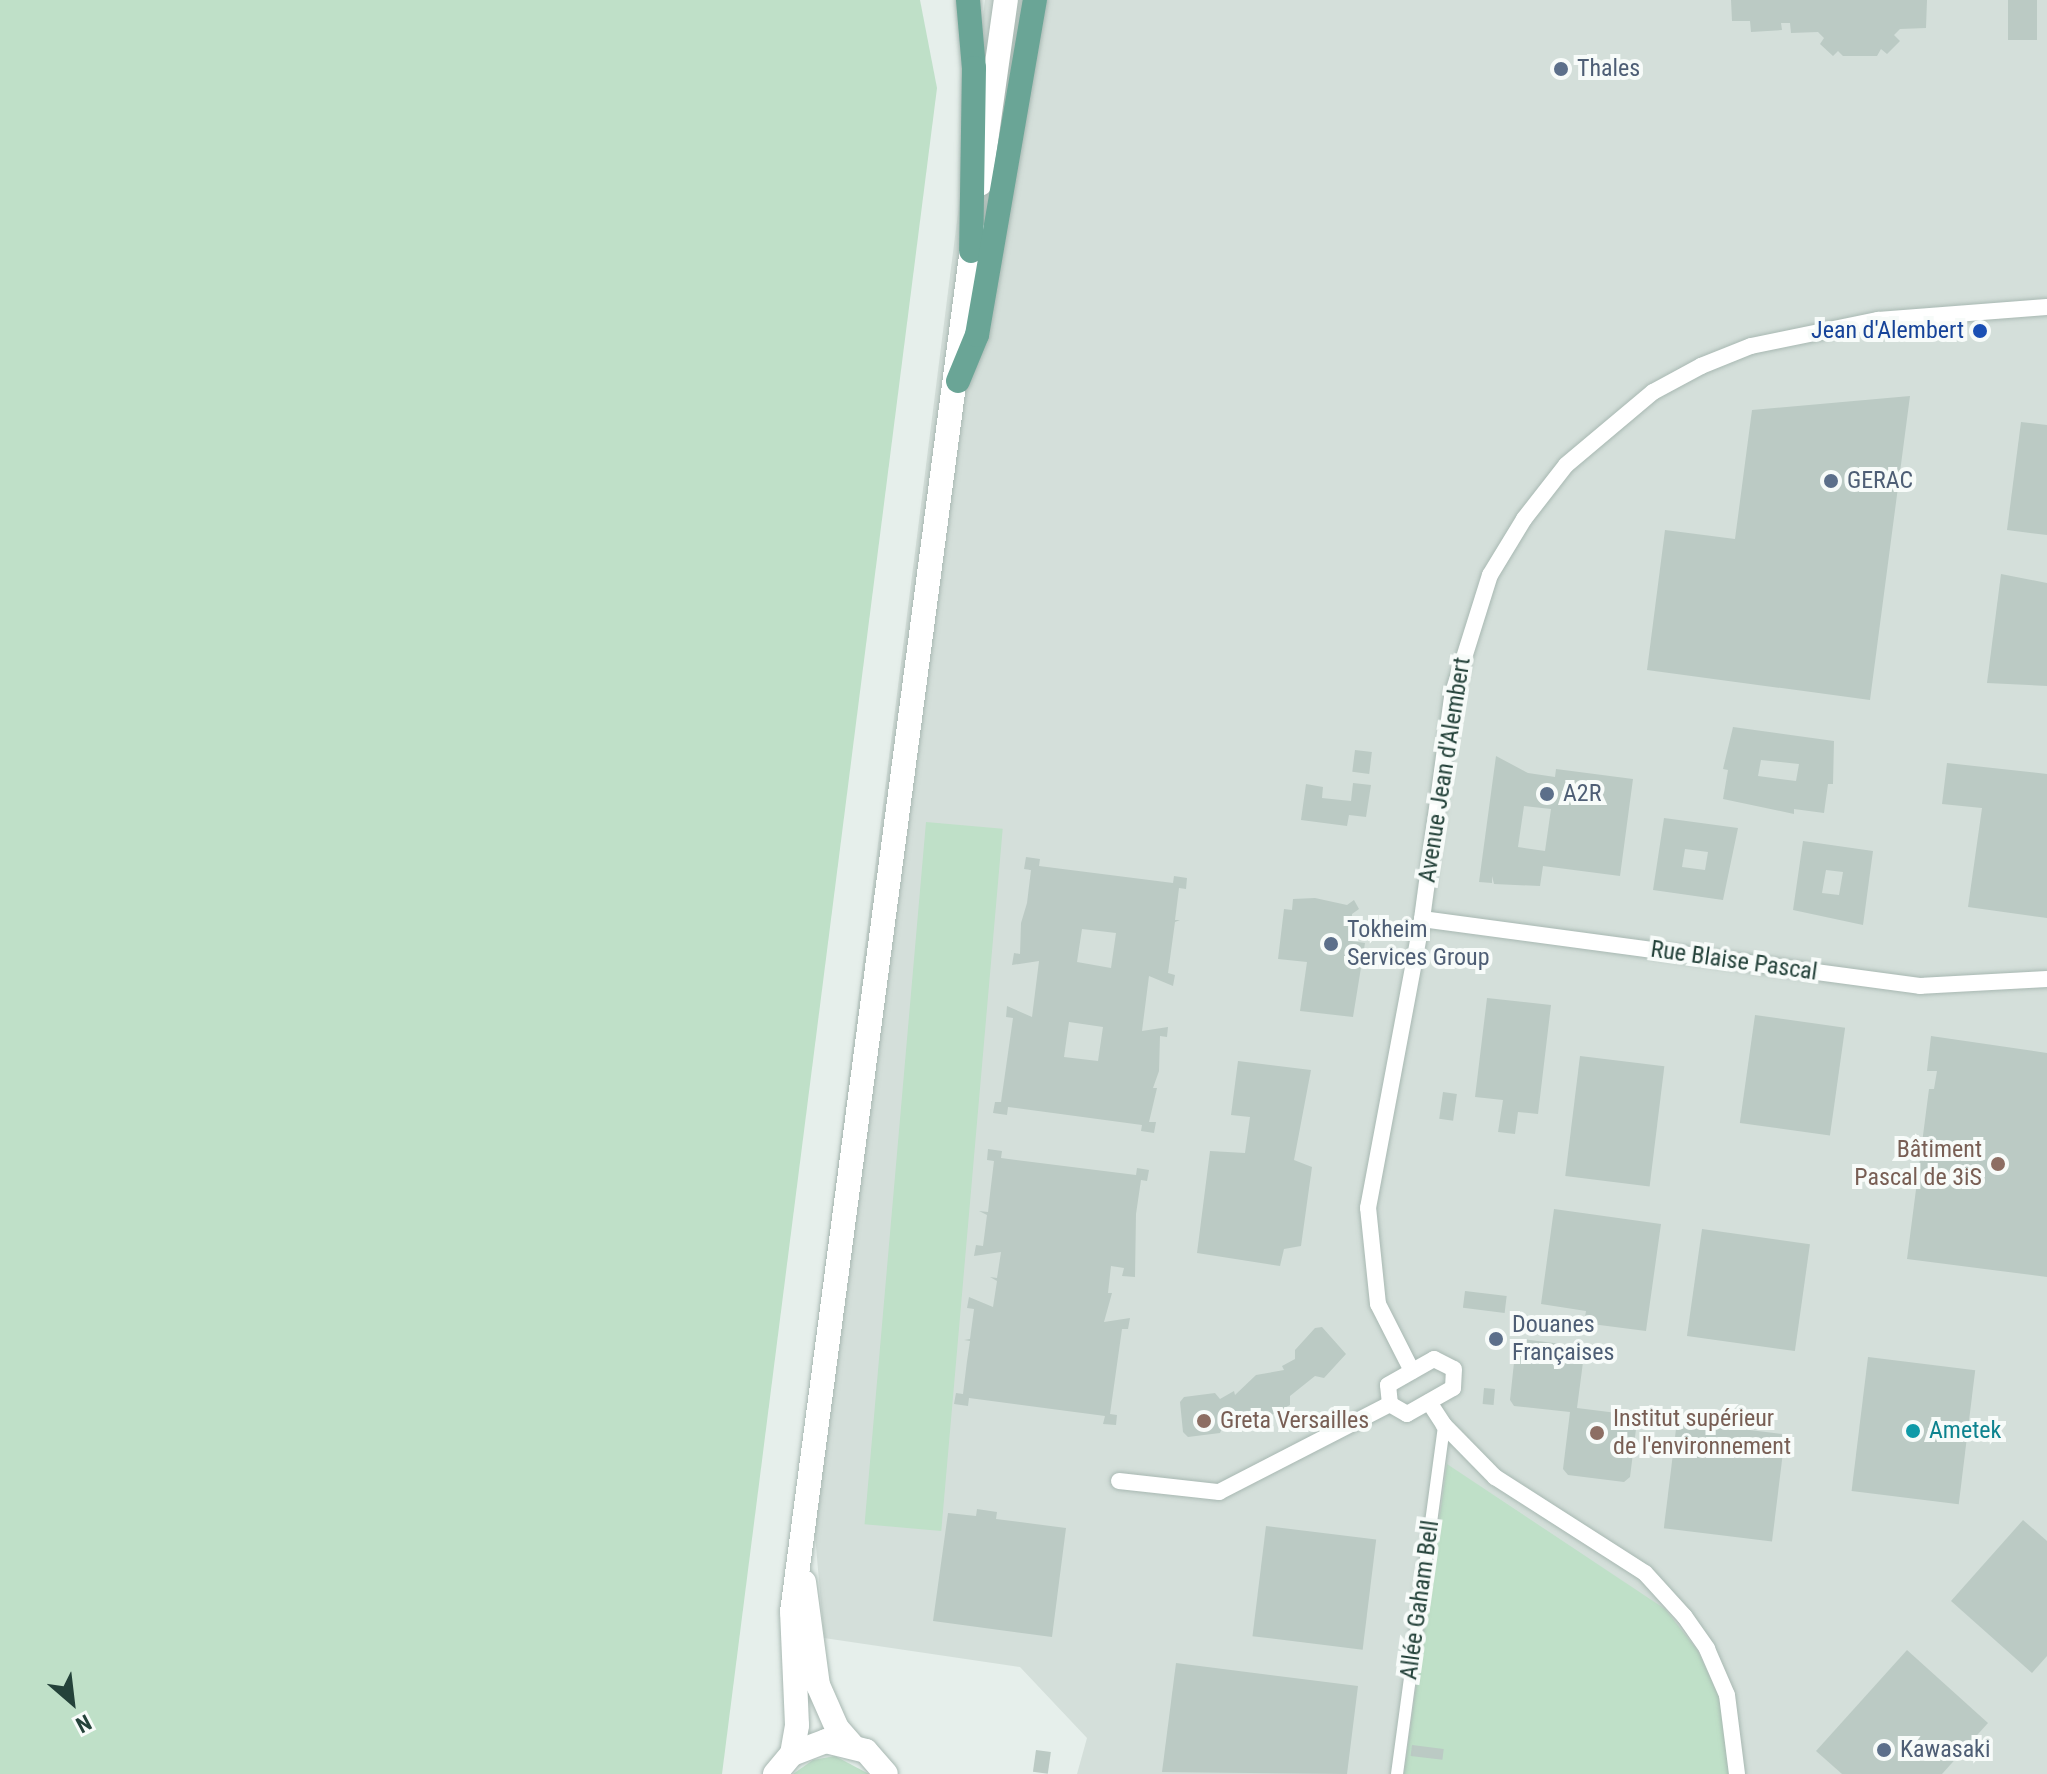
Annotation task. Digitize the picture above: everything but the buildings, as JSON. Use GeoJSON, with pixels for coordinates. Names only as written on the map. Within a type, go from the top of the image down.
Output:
{"type":"FeatureCollection","features":[{"type":"Feature","properties":{"kind":"main road"},"geometry":{"type":"LineString","coordinates":[[968,0],[974,68],[971,251]]}},
{"type":"Feature","properties":{"kind":"main road"},"geometry":{"type":"LineString","coordinates":[[792,1754],[797,1725],[792,1612],[958,381],[971,251],[1006,0]]}},
{"type":"Feature","properties":{"kind":"main road"},"geometry":{"type":"LineString","coordinates":[[958,381],[977,335],[1035,0]]}},
{"type":"Feature","properties":{"kind":"main road"},"geometry":{"type":"LineString","coordinates":[[801,1561],[818,1685],[837,1728],[852,1745]]}},
{"type":"Feature","properties":{"kind":"main road"},"geometry":{"type":"LineString","coordinates":[[775,1774],[792,1754],[826,1741],[852,1745],[866,1751],[886,1774]]}},
{"type":"Feature","properties":{"kind":"street","name":"Avenue Jean d'Alembert"},"geometry":{"type":"LineString","coordinates":[[1412,1371],[1378,1304],[1368,1208],[1422,919],[1452,696],[1466,642],[1490,575],[1524,519],[1566,465],[1653,392],[1751,346],[1878,320],[2047,307]]}},
{"type":"Feature","properties":{"kind":"street","name":"Rue Blaise Pascal"},"geometry":{"type":"LineString","coordinates":[[1422,919],[1920,986],[2047,979]]}},
{"type":"Feature","properties":{"kind":"street"},"geometry":{"type":"LineString","coordinates":[[1434,1359],[1454,1369],[1453,1388],[1429,1402],[1407,1414],[1390,1404],[1388,1385],[1412,1371],[1434,1359]]}},
{"type":"Feature","properties":{"kind":"street"},"geometry":{"type":"LineString","coordinates":[[1429,1402],[1444,1425],[1495,1477],[1645,1573],[1685,1617],[1707,1649],[1727,1695],[1737,1774]]}},
{"type":"Feature","properties":{"kind":"street"},"geometry":{"type":"LineString","coordinates":[[1119,1481],[1219,1492],[1390,1404]]}},
{"type":"Feature","properties":{"kind":"street","name":"Allée Gaham Bell"},"geometry":{"type":"LineString","coordinates":[[1397,1774],[1444,1425]]}},
{"type":"Feature","properties":{"kind":"shaded area"},"geometry":{"type":"Polygon","coordinates":[[[985,0],[2047,0],[2047,1774],[1077,1774],[1087,1738],[1020,1667],[824,1638],[805,1420],[985,0]]]}},
{"type":"Feature","properties":{"kind":"green space"},"geometry":{"type":"Polygon","coordinates":[[[0,0],[920,0],[937,88],[722,1774],[0,1774],[0,0]]]}},
{"type":"Feature","properties":{"kind":"green space"},"geometry":{"type":"Polygon","coordinates":[[[926,822],[1003,829],[941,1531],[865,1524],[926,822]]]}},
{"type":"Feature","properties":{"kind":"green space"},"geometry":{"type":"Polygon","coordinates":[[[1447,1464],[1665,1609],[1698,1651],[1719,1697],[1730,1774],[1404,1774],[1447,1464]]]}},
{"type":"Feature","properties":{"kind":"green space"},"geometry":{"type":"Polygon","coordinates":[[[835,1756],[869,1774],[793,1774],[813,1760],[835,1756]]]}},
{"type":"Feature","properties":{"kind":"place","name":"Thales"},"geometry":{"type":"Point","coordinates":[1561,69]}},
{"type":"Feature","properties":{"kind":"place","name":"Jean d'Alembert"},"geometry":{"type":"Point","coordinates":[1980,331]}},
{"type":"Feature","properties":{"kind":"place","name":"GERAC"},"geometry":{"type":"Point","coordinates":[1831,481]}},
{"type":"Feature","properties":{"kind":"place","name":"A2R"},"geometry":{"type":"Point","coordinates":[1547,794]}},
{"type":"Feature","properties":{"kind":"place","name":"Tokheim Services Group"},"geometry":{"type":"Point","coordinates":[1331,944]}},
{"type":"Feature","properties":{"kind":"place","name":"Bâtiment Pascal de 3iS"},"geometry":{"type":"Point","coordinates":[1998,1164]}},
{"type":"Feature","properties":{"kind":"place","name":"Douanes Françaises"},"geometry":{"type":"Point","coordinates":[1496,1339]}},
{"type":"Feature","properties":{"kind":"place","name":"Greta Versailles"},"geometry":{"type":"Point","coordinates":[1204,1421]}},
{"type":"Feature","properties":{"kind":"place","name":"Ametek"},"geometry":{"type":"Point","coordinates":[1913,1431]}},
{"type":"Feature","properties":{"kind":"place","name":"Institut supérieur de l'environnement"},"geometry":{"type":"Point","coordinates":[1597,1433]}},
{"type":"Feature","properties":{"kind":"place","name":"Kawasaki"},"geometry":{"type":"Point","coordinates":[1884,1750]}}]}
